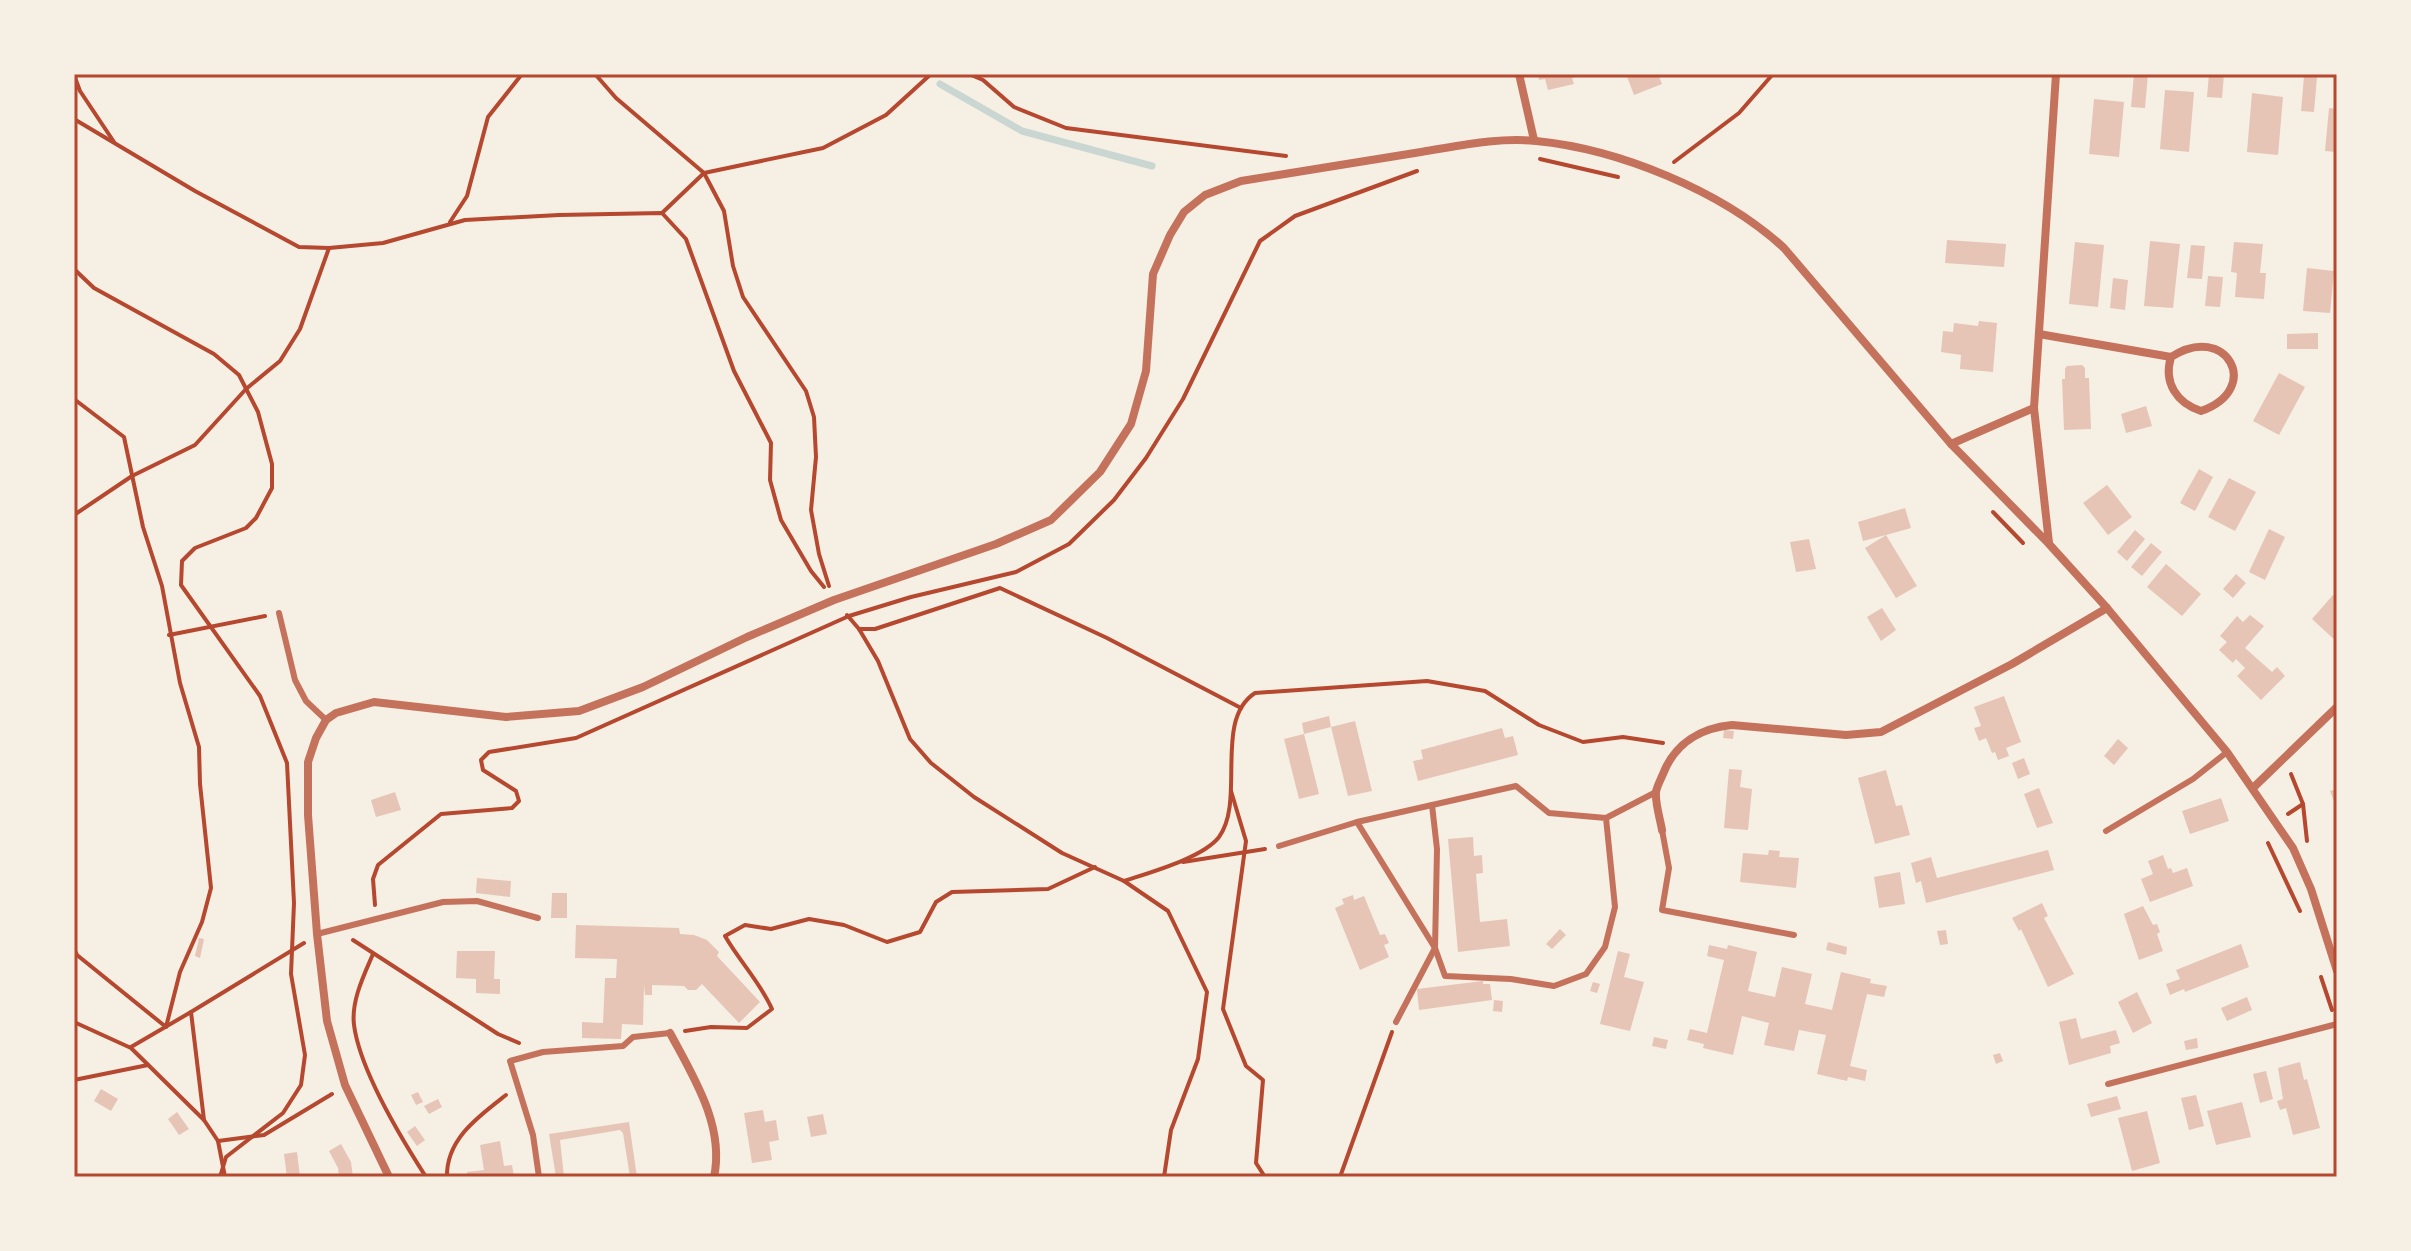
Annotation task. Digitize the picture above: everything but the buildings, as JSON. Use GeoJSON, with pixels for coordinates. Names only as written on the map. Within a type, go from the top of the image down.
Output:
{"type":"FeatureCollection","features":[{"type":"Feature","properties":{"kind":"street"},"geometry":{"type":"LineString","coordinates":[[1519,74],[1534,140]]}},
{"type":"Feature","properties":{"kind":"street"},"geometry":{"type":"LineString","coordinates":[[2049,544],[2034,408],[2056,74]]}},
{"type":"Feature","properties":{"kind":"street"},"geometry":{"type":"LineString","coordinates":[[389,1177],[345,1085],[327,1021],[308,815],[308,762],[326,720],[336,713],[374,702],[506,717],[579,711],[643,687],[834,600],[996,544],[1051,520],[1100,472],[1131,424],[1146,371],[1153,274],[1184,212],[1205,195],[1241,181],[1476,142],[1534,140],[1588,149],[1659,173],[1692,186],[1765,231],[1784,248],[1951,444],[2107,608],[2254,787],[2293,848],[2311,889],[2337,971]]}},
{"type":"Feature","properties":{"kind":"street"},"geometry":{"type":"LineString","coordinates":[[2039,334],[2171,357],[2198,345],[2221,351],[2234,369],[2234,383],[2229,394],[2213,407],[2201,411],[2184,404],[2177,398],[2170,378],[2171,357]]}},
{"type":"Feature","properties":{"kind":"street"},"geometry":{"type":"LineString","coordinates":[[1951,444],[2034,408]]}},
{"type":"Feature","properties":{"kind":"street"},"geometry":{"type":"LineString","coordinates":[[1662,830],[1656,792],[1667,765],[1681,746],[1696,734],[1732,725],[1846,735],[1881,732],[2012,664],[2107,608]]}},
{"type":"Feature","properties":{"kind":"street"},"geometry":{"type":"LineString","coordinates":[[2254,787],[2337,707]]}},
{"type":"Feature","properties":{"kind":"street"},"geometry":{"type":"LineString","coordinates":[[670,1033],[698,1085],[713,1125],[718,1161],[714,1177]]}},
{"type":"Feature","properties":{"kind":"lane"},"geometry":{"type":"LineString","coordinates":[[279,613],[295,680],[306,701],[326,720]]}},
{"type":"Feature","properties":{"kind":"lane"},"geometry":{"type":"LineString","coordinates":[[2106,831],[2193,779],[2227,752]]}},
{"type":"Feature","properties":{"kind":"lane"},"geometry":{"type":"LineString","coordinates":[[1279,846],[1357,822],[1516,786],[1549,813],[1606,818],[1656,792]]}},
{"type":"Feature","properties":{"kind":"lane"},"geometry":{"type":"LineString","coordinates":[[1396,1022],[1435,948],[1437,849],[1432,805]]}},
{"type":"Feature","properties":{"kind":"lane"},"geometry":{"type":"LineString","coordinates":[[1357,822],[1435,948],[1445,976],[1511,979],[1554,986],[1586,974],[1605,947],[1615,907],[1606,818]]}},
{"type":"Feature","properties":{"kind":"lane"},"geometry":{"type":"LineString","coordinates":[[1662,830],[1669,868],[1662,910],[1794,935]]}},
{"type":"Feature","properties":{"kind":"lane"},"geometry":{"type":"LineString","coordinates":[[317,934],[443,902],[477,901],[538,918]]}},
{"type":"Feature","properties":{"kind":"lane"},"geometry":{"type":"LineString","coordinates":[[2108,1084],[2336,1024]]}},
{"type":"Feature","properties":{"kind":"lane"},"geometry":{"type":"LineString","coordinates":[[539,1177],[533,1135],[510,1061],[543,1052],[623,1046],[633,1037],[670,1033]]}},
{"type":"Feature","properties":{"kind":"path"},"geometry":{"type":"LineString","coordinates":[[448,224],[467,196],[488,117],[522,74]]}},
{"type":"Feature","properties":{"kind":"path"},"geometry":{"type":"LineString","coordinates":[[595,74],[616,98],[704,173],[724,211],[733,266],[743,297],[806,391],[814,417],[816,457],[811,510],[819,554],[834,600]]}},
{"type":"Feature","properties":{"kind":"path"},"geometry":{"type":"LineString","coordinates":[[74,119],[195,191],[299,247],[329,248],[383,243],[465,220],[662,213],[704,173],[823,148],[886,115],[931,74]]}},
{"type":"Feature","properties":{"kind":"path"},"geometry":{"type":"LineString","coordinates":[[969,74],[983,80],[1014,107],[1066,128],[1296,158]]}},
{"type":"Feature","properties":{"kind":"path"},"geometry":{"type":"LineString","coordinates":[[1659,173],[1739,113],[1773,74]]}},
{"type":"Feature","properties":{"kind":"path"},"geometry":{"type":"LineString","coordinates":[[74,75],[80,91],[115,144]]}},
{"type":"Feature","properties":{"kind":"path"},"geometry":{"type":"LineString","coordinates":[[1536,158],[1628,179]]}},
{"type":"Feature","properties":{"kind":"path"},"geometry":{"type":"LineString","coordinates":[[376,919],[373,879],[378,865],[441,814],[512,808],[519,801],[516,791],[483,770],[481,760],[489,752],[576,738],[849,616],[911,597],[1016,572],[1069,544],[1114,500],[1183,399],[1260,241],[1295,216],[1431,168]]}},
{"type":"Feature","properties":{"kind":"path"},"geometry":{"type":"LineString","coordinates":[[1401,170],[1416,171]]}},
{"type":"Feature","properties":{"kind":"path"},"geometry":{"type":"LineString","coordinates":[[662,213],[686,239],[734,371],[771,443],[770,480],[781,520],[811,571],[834,600]]}},
{"type":"Feature","properties":{"kind":"path"},"geometry":{"type":"LineString","coordinates":[[74,515],[132,476],[195,445],[246,389],[280,361],[300,329],[329,248]]}},
{"type":"Feature","properties":{"kind":"path"},"geometry":{"type":"LineString","coordinates":[[74,269],[94,288],[214,354],[239,375],[258,412],[272,464],[272,488],[256,518],[246,528],[195,548],[182,561],[181,585],[260,696],[287,763],[294,903],[291,974],[305,1055],[301,1085],[283,1113],[226,1157],[223,1167]]}},
{"type":"Feature","properties":{"kind":"path"},"geometry":{"type":"LineString","coordinates":[[74,399],[124,437],[143,527],[162,586],[180,683],[199,747],[211,888],[202,922],[180,972],[166,1027]]}},
{"type":"Feature","properties":{"kind":"path"},"geometry":{"type":"LineString","coordinates":[[1985,503],[2032,551]]}},
{"type":"Feature","properties":{"kind":"path"},"geometry":{"type":"LineString","coordinates":[[1164,1177],[1171,1130],[1198,1059],[1207,992],[1168,911],[1124,881],[1062,853],[986,805],[931,763],[910,739],[878,661],[859,629],[875,629],[1000,588],[1107,638],[1241,708]]}},
{"type":"Feature","properties":{"kind":"path"},"geometry":{"type":"LineString","coordinates":[[169,635],[279,613]]}},
{"type":"Feature","properties":{"kind":"path"},"geometry":{"type":"LineString","coordinates":[[1180,863],[1218,839],[1227,819],[1235,723],[1244,700],[1255,693],[1427,681],[1485,691],[1539,725],[1583,742],[1623,737],[1681,746]]}},
{"type":"Feature","properties":{"kind":"path"},"geometry":{"type":"LineString","coordinates":[[2277,821],[2303,804],[2285,759]]}},
{"type":"Feature","properties":{"kind":"path"},"geometry":{"type":"LineString","coordinates":[[1230,787],[1246,841],[1223,1009],[1246,1066],[1263,1080],[1256,1163],[1265,1177]]}},
{"type":"Feature","properties":{"kind":"path"},"geometry":{"type":"LineString","coordinates":[[2267,841],[2303,922]]}},
{"type":"Feature","properties":{"kind":"path"},"geometry":{"type":"LineString","coordinates":[[1124,881],[1180,863],[1279,846]]}},
{"type":"Feature","properties":{"kind":"path"},"geometry":{"type":"LineString","coordinates":[[670,1033],[711,1027],[747,1028],[772,1009],[762,986],[725,936],[745,925],[771,929],[809,919],[844,925],[887,942],[920,932],[936,902],[952,892],[1048,889],[1095,867]]}},
{"type":"Feature","properties":{"kind":"path"},"geometry":{"type":"LineString","coordinates":[[131,1048],[317,934]]}},
{"type":"Feature","properties":{"kind":"path"},"geometry":{"type":"LineString","coordinates":[[347,936],[498,1034],[543,1052]]}},
{"type":"Feature","properties":{"kind":"path"},"geometry":{"type":"LineString","coordinates":[[75,953],[166,1027]]}},
{"type":"Feature","properties":{"kind":"path"},"geometry":{"type":"LineString","coordinates":[[373,954],[359,984],[354,1024],[369,1074],[403,1141],[426,1177]]}},
{"type":"Feature","properties":{"kind":"path"},"geometry":{"type":"LineString","coordinates":[[2317,966],[2336,1024]]}},
{"type":"Feature","properties":{"kind":"path"},"geometry":{"type":"LineString","coordinates":[[191,1012],[204,1120]]}},
{"type":"Feature","properties":{"kind":"path"},"geometry":{"type":"LineString","coordinates":[[74,1022],[131,1048],[204,1120],[218,1141],[223,1177]]}},
{"type":"Feature","properties":{"kind":"path"},"geometry":{"type":"LineString","coordinates":[[1340,1177],[1396,1022]]}},
{"type":"Feature","properties":{"kind":"path"},"geometry":{"type":"LineString","coordinates":[[74,1080],[148,1065]]}},
{"type":"Feature","properties":{"kind":"path"},"geometry":{"type":"LineString","coordinates":[[218,1141],[264,1135],[345,1085]]}},
{"type":"Feature","properties":{"kind":"path"},"geometry":{"type":"LineString","coordinates":[[447,1177],[447,1165],[455,1143],[474,1120],[518,1086]]}},
{"type":"Feature","properties":{"kind":"waterway"},"geometry":{"type":"LineString","coordinates":[[940,84],[1022,131],[1152,166]]}}]}
